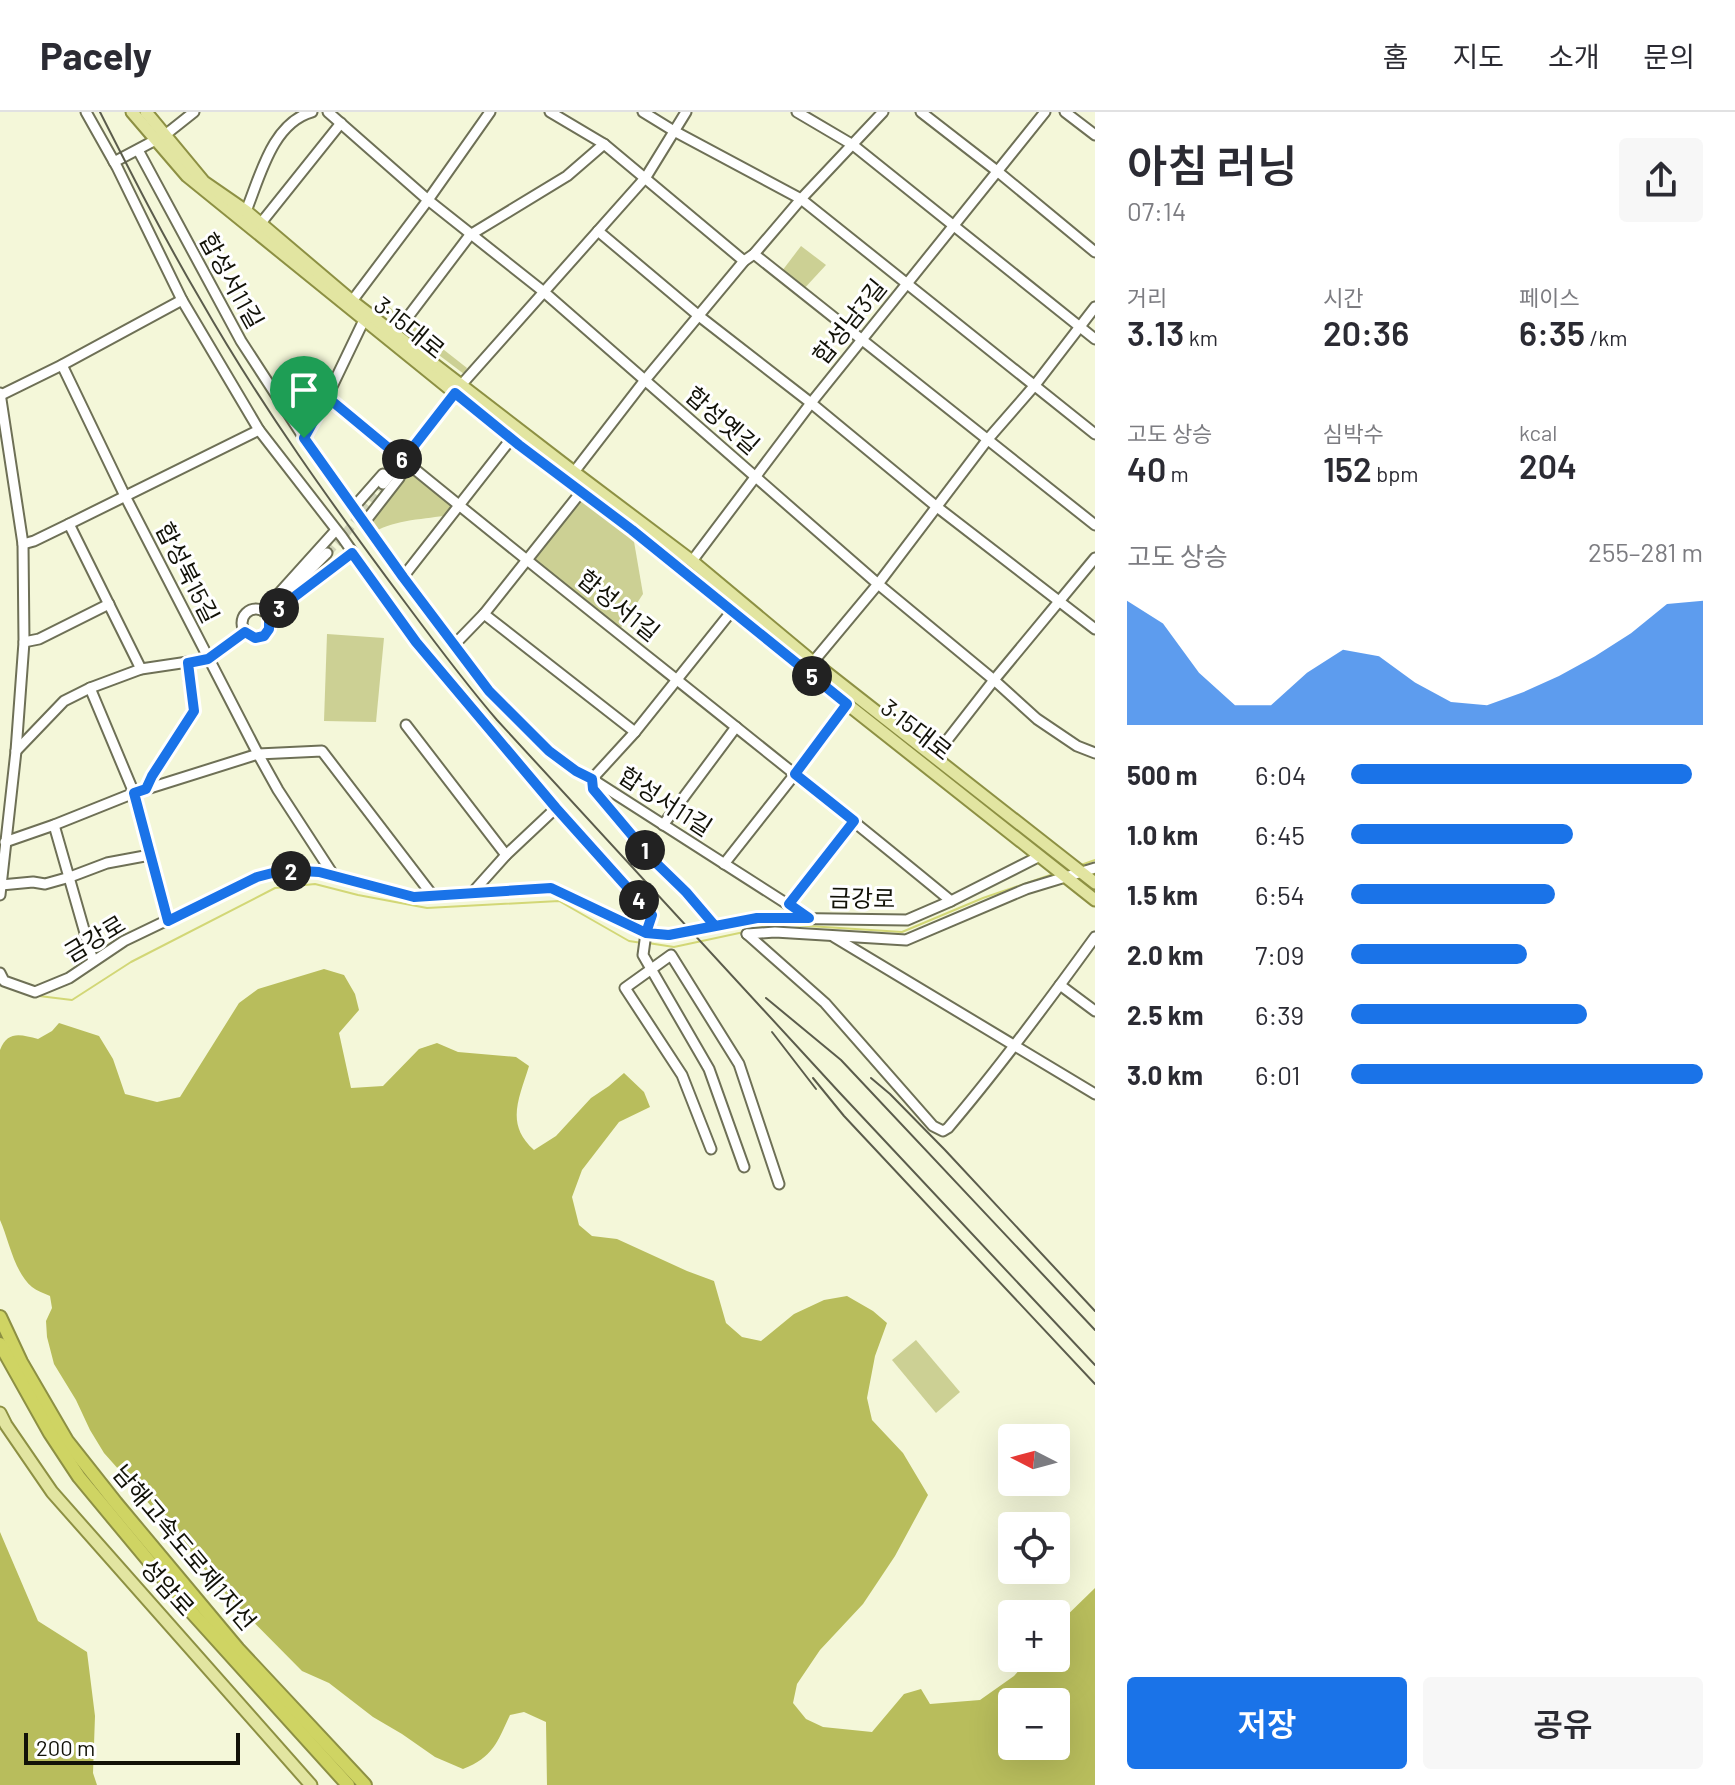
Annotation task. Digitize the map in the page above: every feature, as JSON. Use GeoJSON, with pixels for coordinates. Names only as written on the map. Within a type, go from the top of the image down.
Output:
{"type":"FeatureCollection","features":[{"type":"Feature","properties":{"kind":"highway","name":"남해고속도로제1지선"},"geometry":{"type":"LineString","coordinates":[[0,1317],[21,1362],[67,1441],[238,1649],[365,1785]]}},
{"type":"Feature","properties":{"kind":"highway","name":"남해고속도로제1지선"},"geometry":{"type":"LineString","coordinates":[[0,1344],[50,1433],[79,1477],[187,1607],[348,1785]]}},
{"type":"Feature","properties":{"kind":"main road","name":"3·15대로"},"geometry":{"type":"LineString","coordinates":[[132,112],[204,182],[246,211],[395,334],[511,439],[632,530],[731,612],[1066,876]]}},
{"type":"Feature","properties":{"kind":"main road","name":"3·15대로"},"geometry":{"type":"LineString","coordinates":[[146,112],[187,176],[364,320],[692,561],[813,662],[1080,871]]}},
{"type":"Feature","properties":{"kind":"main road"},"geometry":{"type":"LineString","coordinates":[[1080,871],[1095,883]]}},
{"type":"Feature","properties":{"kind":"main road"},"geometry":{"type":"LineString","coordinates":[[1066,876],[1095,900]]}},
{"type":"Feature","properties":{"kind":"main road","name":"성암로"},"geometry":{"type":"LineString","coordinates":[[0,1413],[52,1492],[311,1785]]}},
{"type":"Feature","properties":{"kind":"street"},"geometry":{"type":"LineString","coordinates":[[86,112],[182,300],[259,430],[416,642],[556,808],[652,915],[643,955],[709,1069],[744,1167]]}},
{"type":"Feature","properties":{"kind":"street"},"geometry":{"type":"LineString","coordinates":[[114,162],[160,138],[194,112]]}},
{"type":"Feature","properties":{"kind":"street"},"geometry":{"type":"LineString","coordinates":[[246,211],[275,142],[288,127],[312,112]]}},
{"type":"Feature","properties":{"kind":"street","name":"합성옛길"},"geometry":{"type":"LineString","coordinates":[[328,112],[428,200],[544,292],[1037,719],[1077,746],[1095,753]]}},
{"type":"Feature","properties":{"kind":"street"},"geometry":{"type":"LineString","coordinates":[[352,301],[490,112]]}},
{"type":"Feature","properties":{"kind":"street"},"geometry":{"type":"LineString","coordinates":[[550,112],[604,144],[744,261]]}},
{"type":"Feature","properties":{"kind":"street"},"geometry":{"type":"LineString","coordinates":[[643,112],[801,199],[1095,434]]}},
{"type":"Feature","properties":{"kind":"street"},"geometry":{"type":"LineString","coordinates":[[383,484],[458,389],[646,177],[686,112]]}},
{"type":"Feature","properties":{"kind":"street"},"geometry":{"type":"LineString","coordinates":[[797,112],[853,145],[1095,339]]}},
{"type":"Feature","properties":{"kind":"street"},"geometry":{"type":"LineString","coordinates":[[574,472],[645,380],[744,261],[754,254],[883,112]]}},
{"type":"Feature","properties":{"kind":"street"},"geometry":{"type":"LineString","coordinates":[[921,112],[1095,252]]}},
{"type":"Feature","properties":{"kind":"street","name":"합성남3길"},"geometry":{"type":"LineString","coordinates":[[692,561],[811,403],[1045,112]]}},
{"type":"Feature","properties":{"kind":"street"},"geometry":{"type":"LineString","coordinates":[[1065,112],[1095,135]]}},
{"type":"Feature","properties":{"kind":"street"},"geometry":{"type":"LineString","coordinates":[[261,223],[341,123]]}},
{"type":"Feature","properties":{"kind":"street"},"geometry":{"type":"LineString","coordinates":[[395,334],[470,235],[567,176],[604,144]]}},
{"type":"Feature","properties":{"kind":"street","name":"합성서11길"},"geometry":{"type":"LineString","coordinates":[[138,150],[241,341],[364,523],[489,691],[549,751],[576,771],[809,918]]}},
{"type":"Feature","properties":{"kind":"street"},"geometry":{"type":"LineString","coordinates":[[598,231],[937,507],[1095,629]]}},
{"type":"Feature","properties":{"kind":"street"},"geometry":{"type":"LineString","coordinates":[[754,254],[1095,525]]}},
{"type":"Feature","properties":{"kind":"street"},"geometry":{"type":"LineString","coordinates":[[0,895],[24,642],[23,544],[0,394],[62,365],[182,300]]}},
{"type":"Feature","properties":{"kind":"street"},"geometry":{"type":"LineString","coordinates":[[813,662],[1095,307]]}},
{"type":"Feature","properties":{"kind":"street"},"geometry":{"type":"LineString","coordinates":[[304,438],[364,320]]}},
{"type":"Feature","properties":{"kind":"street","name":"합성북15길"},"geometry":{"type":"LineString","coordinates":[[62,365],[125,496],[258,754],[334,876]]}},
{"type":"Feature","properties":{"kind":"street","name":"합성서1길"},"geometry":{"type":"LineString","coordinates":[[327,397],[401,461],[951,901]]}},
{"type":"Feature","properties":{"kind":"street"},"geometry":{"type":"LineString","coordinates":[[23,544],[259,430]]}},
{"type":"Feature","properties":{"kind":"street"},"geometry":{"type":"LineString","coordinates":[[403,577],[511,439]]}},
{"type":"Feature","properties":{"kind":"street"},"geometry":{"type":"LineString","coordinates":[[354,507],[394,463],[401,461]]}},
{"type":"Feature","properties":{"kind":"street"},"geometry":{"type":"LineString","coordinates":[[364,523],[399,478],[403,468],[401,461]]}},
{"type":"Feature","properties":{"kind":"street"},"geometry":{"type":"LineString","coordinates":[[454,645],[484,614],[581,492]]}},
{"type":"Feature","properties":{"kind":"street"},"geometry":{"type":"LineString","coordinates":[[69,524],[141,669]]}},
{"type":"Feature","properties":{"kind":"street"},"geometry":{"type":"LineString","coordinates":[[266,613],[336,530]]}},
{"type":"Feature","properties":{"kind":"street"},"geometry":{"type":"LineString","coordinates":[[266,613],[327,553]]}},
{"type":"Feature","properties":{"kind":"street"},"geometry":{"type":"LineString","coordinates":[[266,613],[269,629],[264,636],[255,638],[245,632],[242,626],[244,616],[252,610],[266,613],[352,553]]}},
{"type":"Feature","properties":{"kind":"street"},"geometry":{"type":"LineString","coordinates":[[934,757],[1095,558]]}},
{"type":"Feature","properties":{"kind":"street"},"geometry":{"type":"LineString","coordinates":[[24,642],[39,639],[109,604]]}},
{"type":"Feature","properties":{"kind":"street"},"geometry":{"type":"LineString","coordinates":[[715,926],[652,859],[593,789],[592,779],[635,732],[731,612]]}},
{"type":"Feature","properties":{"kind":"street"},"geometry":{"type":"LineString","coordinates":[[484,614],[635,732]]}},
{"type":"Feature","properties":{"kind":"street"},"geometry":{"type":"LineString","coordinates":[[16,751],[64,701],[141,669],[208,659],[245,632]]}},
{"type":"Feature","properties":{"kind":"street"},"geometry":{"type":"LineString","coordinates":[[146,789],[194,711],[188,663]]}},
{"type":"Feature","properties":{"kind":"street"},"geometry":{"type":"LineString","coordinates":[[90,688],[134,793],[168,921]]}},
{"type":"Feature","properties":{"kind":"street"},"geometry":{"type":"LineString","coordinates":[[724,864],[847,704]]}},
{"type":"Feature","properties":{"kind":"street"},"geometry":{"type":"LineString","coordinates":[[406,725],[506,855]]}},
{"type":"Feature","properties":{"kind":"street"},"geometry":{"type":"LineString","coordinates":[[663,825],[736,727]]}},
{"type":"Feature","properties":{"kind":"street"},"geometry":{"type":"LineString","coordinates":[[5,842],[134,793],[258,754],[322,751],[433,896]]}},
{"type":"Feature","properties":{"kind":"street"},"geometry":{"type":"LineString","coordinates":[[472,893],[506,855],[556,808]]}},
{"type":"Feature","properties":{"kind":"street"},"geometry":{"type":"LineString","coordinates":[[789,904],[854,821]]}},
{"type":"Feature","properties":{"kind":"street"},"geometry":{"type":"LineString","coordinates":[[54,825],[93,961]]}},
{"type":"Feature","properties":{"kind":"street"},"geometry":{"type":"LineString","coordinates":[[1,885],[45,884],[107,863],[150,855]]}},
{"type":"Feature","properties":{"kind":"street","name":"금강로"},"geometry":{"type":"LineString","coordinates":[[0,973],[4,981],[35,992],[69,978],[124,941],[257,877],[284,870],[319,872],[414,897],[551,888],[646,934],[669,935],[757,918],[907,920],[1043,859]]}},
{"type":"Feature","properties":{"kind":"street"},"geometry":{"type":"LineString","coordinates":[[1095,868],[1026,889],[906,940],[775,932],[747,934],[825,1003],[933,1126],[943,1131],[973,1098],[1095,937]]}},
{"type":"Feature","properties":{"kind":"street"},"geometry":{"type":"LineString","coordinates":[[831,935],[1095,1094]]}},
{"type":"Feature","properties":{"kind":"street"},"geometry":{"type":"LineString","coordinates":[[711,1149],[682,1075],[625,988],[671,955],[739,1064],[779,1184]]}},
{"type":"Feature","properties":{"kind":"street"},"geometry":{"type":"LineString","coordinates":[[1060,985],[1095,1011]]}},
{"type":"Feature","properties":{"kind":"green space"},"geometry":{"type":"Polygon","coordinates":[[[801,246],[826,265],[801,292],[779,275],[801,246]]]}},
{"type":"Feature","properties":{"kind":"green space"},"geometry":{"type":"Polygon","coordinates":[[[374,306],[388,306],[467,368],[464,374],[374,306]]]}},
{"type":"Feature","properties":{"kind":"green space"},"geometry":{"type":"Polygon","coordinates":[[[400,463],[460,506],[449,519],[443,516],[406,521],[373,534],[364,523],[399,478],[400,463]]]}},
{"type":"Feature","properties":{"kind":"green space"},"geometry":{"type":"Polygon","coordinates":[[[581,492],[632,530],[643,594],[618,632],[528,560],[581,492]]]}},
{"type":"Feature","properties":{"kind":"green space"},"geometry":{"type":"Polygon","coordinates":[[[327,634],[384,638],[376,722],[324,721],[327,634]]]}},
{"type":"Feature","properties":{"kind":"green space"},"geometry":{"type":"Polygon","coordinates":[[[324,969],[344,975],[355,994],[359,1010],[339,1033],[351,1088],[383,1086],[419,1049],[437,1043],[458,1052],[516,1057],[529,1066],[519,1100],[517,1121],[525,1140],[534,1150],[556,1136],[591,1098],[624,1073],[644,1092],[650,1107],[619,1122],[582,1170],[572,1197],[579,1225],[592,1236],[617,1239],[714,1281],[726,1323],[742,1337],[761,1341],[794,1314],[824,1300],[847,1296],[887,1323],[875,1356],[867,1398],[872,1420],[903,1453],[928,1495],[895,1556],[863,1604],[820,1650],[797,1684],[793,1703],[806,1719],[823,1727],[872,1732],[904,1694],[921,1689],[930,1704],[980,1700],[1018,1672],[1070,1672],[1070,1612],[1095,1588],[1095,1785],[547,1785],[546,1722],[524,1712],[510,1715],[488,1754],[463,1769],[435,1757],[373,1717],[329,1683],[302,1671],[215,1583],[104,1453],[54,1364],[46,1321],[52,1308],[50,1296],[26,1281],[0,1220],[0,1050],[7,1039],[21,1035],[38,1039],[59,1023],[99,1036],[113,1059],[125,1094],[157,1102],[180,1097],[239,1003],[258,989],[324,969]]]}},
{"type":"Feature","properties":{"kind":"green space"},"geometry":{"type":"Polygon","coordinates":[[[916,1340],[960,1392],[936,1413],[892,1360],[916,1340]]]}},
{"type":"Feature","properties":{"kind":"green space"},"geometry":{"type":"Polygon","coordinates":[[[0,1532],[38,1621],[87,1652],[95,1716],[93,1773],[97,1785],[0,1785],[0,1532]]]}},
{"type":"Feature","properties":{"kind":"waterway"},"geometry":{"type":"LineString","coordinates":[[1081,865],[1095,860]]}},
{"type":"Feature","properties":{"kind":"waterway"},"geometry":{"type":"LineString","coordinates":[[754,929],[777,924],[902,932],[983,898],[1056,873]]}},
{"type":"Feature","properties":{"kind":"waterway"},"geometry":{"type":"LineString","coordinates":[[39,996],[72,1000],[131,962],[275,888],[315,884],[427,908],[559,901],[629,941],[642,943]]}},
{"type":"Feature","properties":{"kind":"waterway"},"geometry":{"type":"LineString","coordinates":[[648,943],[674,947],[744,932]]}},
{"type":"Feature","properties":{"kind":"waterway"},"geometry":{"type":"LineString","coordinates":[[0,985],[10,988]]}},
{"type":"Feature","properties":{"kind":"tunnel"},"geometry":{"type":"LineString","coordinates":[[327,553],[383,484]]}},
{"type":"Feature","properties":{"kind":"railway"},"geometry":{"type":"LineString","coordinates":[[100,112],[223,339],[325,493],[462,678],[497,720],[839,1092],[1095,1365]]}},
{"type":"Feature","properties":{"kind":"railway"},"geometry":{"type":"LineString","coordinates":[[766,998],[841,1060],[1095,1330]]}},
{"type":"Feature","properties":{"kind":"railway"},"geometry":{"type":"LineString","coordinates":[[772,1032],[816,1089]]}},
{"type":"Feature","properties":{"kind":"railway"},"geometry":{"type":"LineString","coordinates":[[813,1078],[844,1116],[1095,1384]]}},
{"type":"Feature","properties":{"kind":"railway"},"geometry":{"type":"LineString","coordinates":[[871,1078],[945,1150],[1095,1311]]}},
{"type":"Feature","properties":{"kind":"route"},"geometry":{"type":"LineString","coordinates":[[304,438],[327,397],[403,460],[455,393],[632,530],[847,704],[795,774],[854,821],[789,904],[809,918],[757,918],[669,935],[668,935],[646,933],[652,915],[556,808],[416,642],[352,553],[269,616],[269,629],[264,636],[255,638],[245,632],[208,659],[188,663],[194,711],[146,789],[134,793],[168,921],[257,877],[284,870],[319,872],[414,897],[551,888],[646,933],[669,935],[715,926],[652,859],[593,789],[592,779],[549,751],[489,691],[304,438]]}}]}
